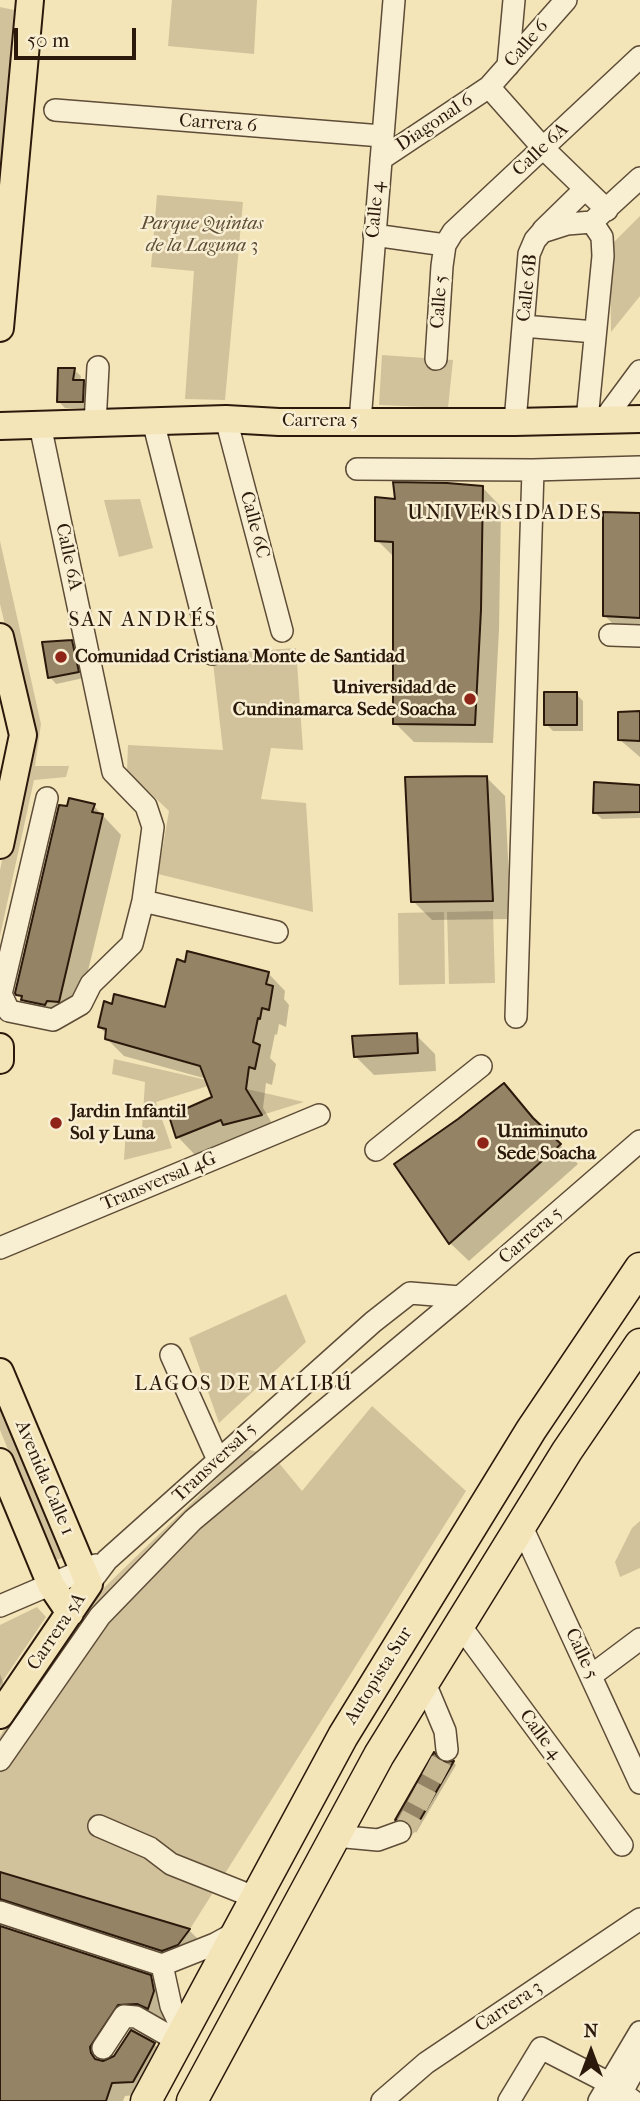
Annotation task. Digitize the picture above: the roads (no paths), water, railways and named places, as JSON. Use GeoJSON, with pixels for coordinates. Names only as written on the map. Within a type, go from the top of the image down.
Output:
{"type":"FeatureCollection","features":[{"type":"Feature","properties":{"kind":"highway","name":"Autopista Sur"},"geometry":{"type":"LineString","coordinates":[[146,2101],[343,1736],[531,1430],[640,1268]]}},
{"type":"Feature","properties":{"kind":"highway","name":"Autopista Sur"},"geometry":{"type":"LineString","coordinates":[[192,2101],[379,1755],[568,1451],[639,1351]]}},
{"type":"Feature","properties":{"kind":"main road"},"geometry":{"type":"LineString","coordinates":[[1,314],[30,0]]}},
{"type":"Feature","properties":{"kind":"main road","name":"Carrera 5"},"geometry":{"type":"LineString","coordinates":[[0,426],[226,419],[279,422],[515,422],[640,419]]}},
{"type":"Feature","properties":{"kind":"main road"},"geometry":{"type":"LineString","coordinates":[[0,637],[23,735],[0,845]]}},
{"type":"Feature","properties":{"kind":"main road"},"geometry":{"type":"LineString","coordinates":[[0,1047],[0,1060]]}},
{"type":"Feature","properties":{"kind":"main road","name":"Avenida Calle 1"},"geometry":{"type":"LineString","coordinates":[[0,1372],[85,1597]]}},
{"type":"Feature","properties":{"kind":"main road","name":"Avenida Calle 1"},"geometry":{"type":"LineString","coordinates":[[0,1462],[51,1585],[85,1597]]}},
{"type":"Feature","properties":{"kind":"main road","name":"Carrera 5A"},"geometry":{"type":"LineString","coordinates":[[0,1715],[85,1597]]}},
{"type":"Feature","properties":{"kind":"street","name":"Calle 4"},"geometry":{"type":"LineString","coordinates":[[360,421],[394,0]]}},
{"type":"Feature","properties":{"kind":"street"},"geometry":{"type":"LineString","coordinates":[[508,66],[514,0]]}},
{"type":"Feature","properties":{"kind":"street","name":"Calle 6"},"geometry":{"type":"LineString","coordinates":[[489,87],[566,0]]}},
{"type":"Feature","properties":{"kind":"street","name":"Calle 6A"},"geometry":{"type":"LineString","coordinates":[[445,245],[453,232],[640,57]]}},
{"type":"Feature","properties":{"kind":"street"},"geometry":{"type":"LineString","coordinates":[[489,87],[543,148],[585,189],[600,216],[603,256],[595,332],[595,420]]}},
{"type":"Feature","properties":{"kind":"street","name":"Diagonal 6"},"geometry":{"type":"LineString","coordinates":[[381,159],[489,87]]}},
{"type":"Feature","properties":{"kind":"street","name":"Carrera 6"},"geometry":{"type":"LineString","coordinates":[[55,110],[382,136]]}},
{"type":"Feature","properties":{"kind":"street"},"geometry":{"type":"LineString","coordinates":[[600,216],[632,201],[640,178]]}},
{"type":"Feature","properties":{"kind":"street"},"geometry":{"type":"LineString","coordinates":[[542,232],[585,189]]}},
{"type":"Feature","properties":{"kind":"street","name":"Calle 6B"},"geometry":{"type":"LineString","coordinates":[[515,422],[528,254],[534,240],[542,232],[600,216]]}},
{"type":"Feature","properties":{"kind":"street"},"geometry":{"type":"LineString","coordinates":[[374,235],[445,245]]}},
{"type":"Feature","properties":{"kind":"street","name":"Calle 5"},"geometry":{"type":"LineString","coordinates":[[436,359],[445,245]]}},
{"type":"Feature","properties":{"kind":"street"},"geometry":{"type":"LineString","coordinates":[[523,326],[595,332]]}},
{"type":"Feature","properties":{"kind":"street"},"geometry":{"type":"LineString","coordinates":[[94,424],[98,366]]}},
{"type":"Feature","properties":{"kind":"street"},"geometry":{"type":"LineString","coordinates":[[595,420],[640,371]]}},
{"type":"Feature","properties":{"kind":"street","name":"Calle 6C"},"geometry":{"type":"LineString","coordinates":[[226,419],[282,631]]}},
{"type":"Feature","properties":{"kind":"street"},"geometry":{"type":"LineString","coordinates":[[153,421],[212,654]]}},
{"type":"Feature","properties":{"kind":"street","name":"Calle 6A"},"geometry":{"type":"LineString","coordinates":[[40,425],[113,772],[146,806],[153,827],[143,901]]}},
{"type":"Feature","properties":{"kind":"street"},"geometry":{"type":"LineString","coordinates":[[357,469],[533,470],[640,467]]}},
{"type":"Feature","properties":{"kind":"street"},"geometry":{"type":"LineString","coordinates":[[516,1017],[533,470]]}},
{"type":"Feature","properties":{"kind":"street"},"geometry":{"type":"LineString","coordinates":[[610,635],[640,636]]}},
{"type":"Feature","properties":{"kind":"street"},"geometry":{"type":"LineString","coordinates":[[47,798],[1,993],[9,1011],[53,1020],[82,1004],[91,984],[132,944],[143,901],[277,932]]}},
{"type":"Feature","properties":{"kind":"street"},"geometry":{"type":"LineString","coordinates":[[376,1150],[481,1066]]}},
{"type":"Feature","properties":{"kind":"street","name":"Transversal 4G"},"geometry":{"type":"LineString","coordinates":[[0,1248],[319,1115]]}},
{"type":"Feature","properties":{"kind":"street","name":"Carrera 5"},"geometry":{"type":"LineString","coordinates":[[85,1597],[193,1520],[460,1297],[640,1141]]}},
{"type":"Feature","properties":{"kind":"street","name":"Transversal 5"},"geometry":{"type":"LineString","coordinates":[[85,1597],[107,1560],[323,1365],[410,1293],[460,1297]]}},
{"type":"Feature","properties":{"kind":"street"},"geometry":{"type":"LineString","coordinates":[[170,1355],[218,1461]]}},
{"type":"Feature","properties":{"kind":"street","name":"Calle 5"},"geometry":{"type":"LineString","coordinates":[[521,1525],[640,1782]]}},
{"type":"Feature","properties":{"kind":"street"},"geometry":{"type":"LineString","coordinates":[[0,1606],[51,1585]]}},
{"type":"Feature","properties":{"kind":"street"},"geometry":{"type":"LineString","coordinates":[[0,1760],[85,1597]]}},
{"type":"Feature","properties":{"kind":"street","name":"Calle 4"},"geometry":{"type":"LineString","coordinates":[[459,1624],[622,1845]]}},
{"type":"Feature","properties":{"kind":"street"},"geometry":{"type":"LineString","coordinates":[[592,1675],[640,1639]]}},
{"type":"Feature","properties":{"kind":"street"},"geometry":{"type":"LineString","coordinates":[[424,1681],[445,1731],[447,1750]]}},
{"type":"Feature","properties":{"kind":"street"},"geometry":{"type":"LineString","coordinates":[[99,1826],[149,1849],[170,1864],[254,1897]]}},
{"type":"Feature","properties":{"kind":"street"},"geometry":{"type":"LineString","coordinates":[[335,1836],[378,1840],[400,1832]]}},
{"type":"Feature","properties":{"kind":"street"},"geometry":{"type":"LineString","coordinates":[[0,1912],[162,1965],[235,1933]]}},
{"type":"Feature","properties":{"kind":"street","name":"Carrera 3"},"geometry":{"type":"LineString","coordinates":[[383,2101],[426,2063],[640,1919]]}},
{"type":"Feature","properties":{"kind":"street"},"geometry":{"type":"LineString","coordinates":[[162,1965],[170,2006],[181,2036]]}},
{"type":"Feature","properties":{"kind":"street"},"geometry":{"type":"LineString","coordinates":[[103,2048],[124,2016],[136,2017],[181,2036]]}},
{"type":"Feature","properties":{"kind":"street"},"geometry":{"type":"LineString","coordinates":[[616,2096],[640,2032]]}},
{"type":"Feature","properties":{"kind":"street"},"geometry":{"type":"LineString","coordinates":[[509,2101],[541,2048],[616,2096]]}},
{"type":"Feature","properties":{"kind":"street"},"geometry":{"type":"LineString","coordinates":[[616,2096],[640,2059]]}},
{"type":"Feature","properties":{"kind":"tunnel"},"geometry":{"type":"LineString","coordinates":[[400,1832],[407,1825],[447,1750]]}},
{"type":"Feature","properties":{"kind":"place","name":"Comunidad Cristiana Monte de Santidad"},"geometry":{"type":"Point","coordinates":[61,657]}},
{"type":"Feature","properties":{"kind":"place","name":"Universidad de Cundinamarca Sede Soacha"},"geometry":{"type":"Point","coordinates":[470,699]}},
{"type":"Feature","properties":{"kind":"place","name":"Jardin Infantil Sol y Luna"},"geometry":{"type":"Point","coordinates":[56,1123]}},
{"type":"Feature","properties":{"kind":"place","name":"Uniminuto Sede Soacha"},"geometry":{"type":"Point","coordinates":[483,1143]}},
{"type":"Feature","properties":{"kind":"district","name":"UNIVERSIDADES"},"geometry":{"type":"Point","coordinates":[505,514]}},
{"type":"Feature","properties":{"kind":"district","name":"SAN ANDRÉS"},"geometry":{"type":"Point","coordinates":[143,621]}},
{"type":"Feature","properties":{"kind":"district","name":"LAGOS DE MALIBÚ"},"geometry":{"type":"Point","coordinates":[244,1385]}},
{"type":"Feature","properties":{"kind":"park label","name":"Parque Quintas de la Laguna 3"},"geometry":{"type":"Point","coordinates":[202,235]}}]}
